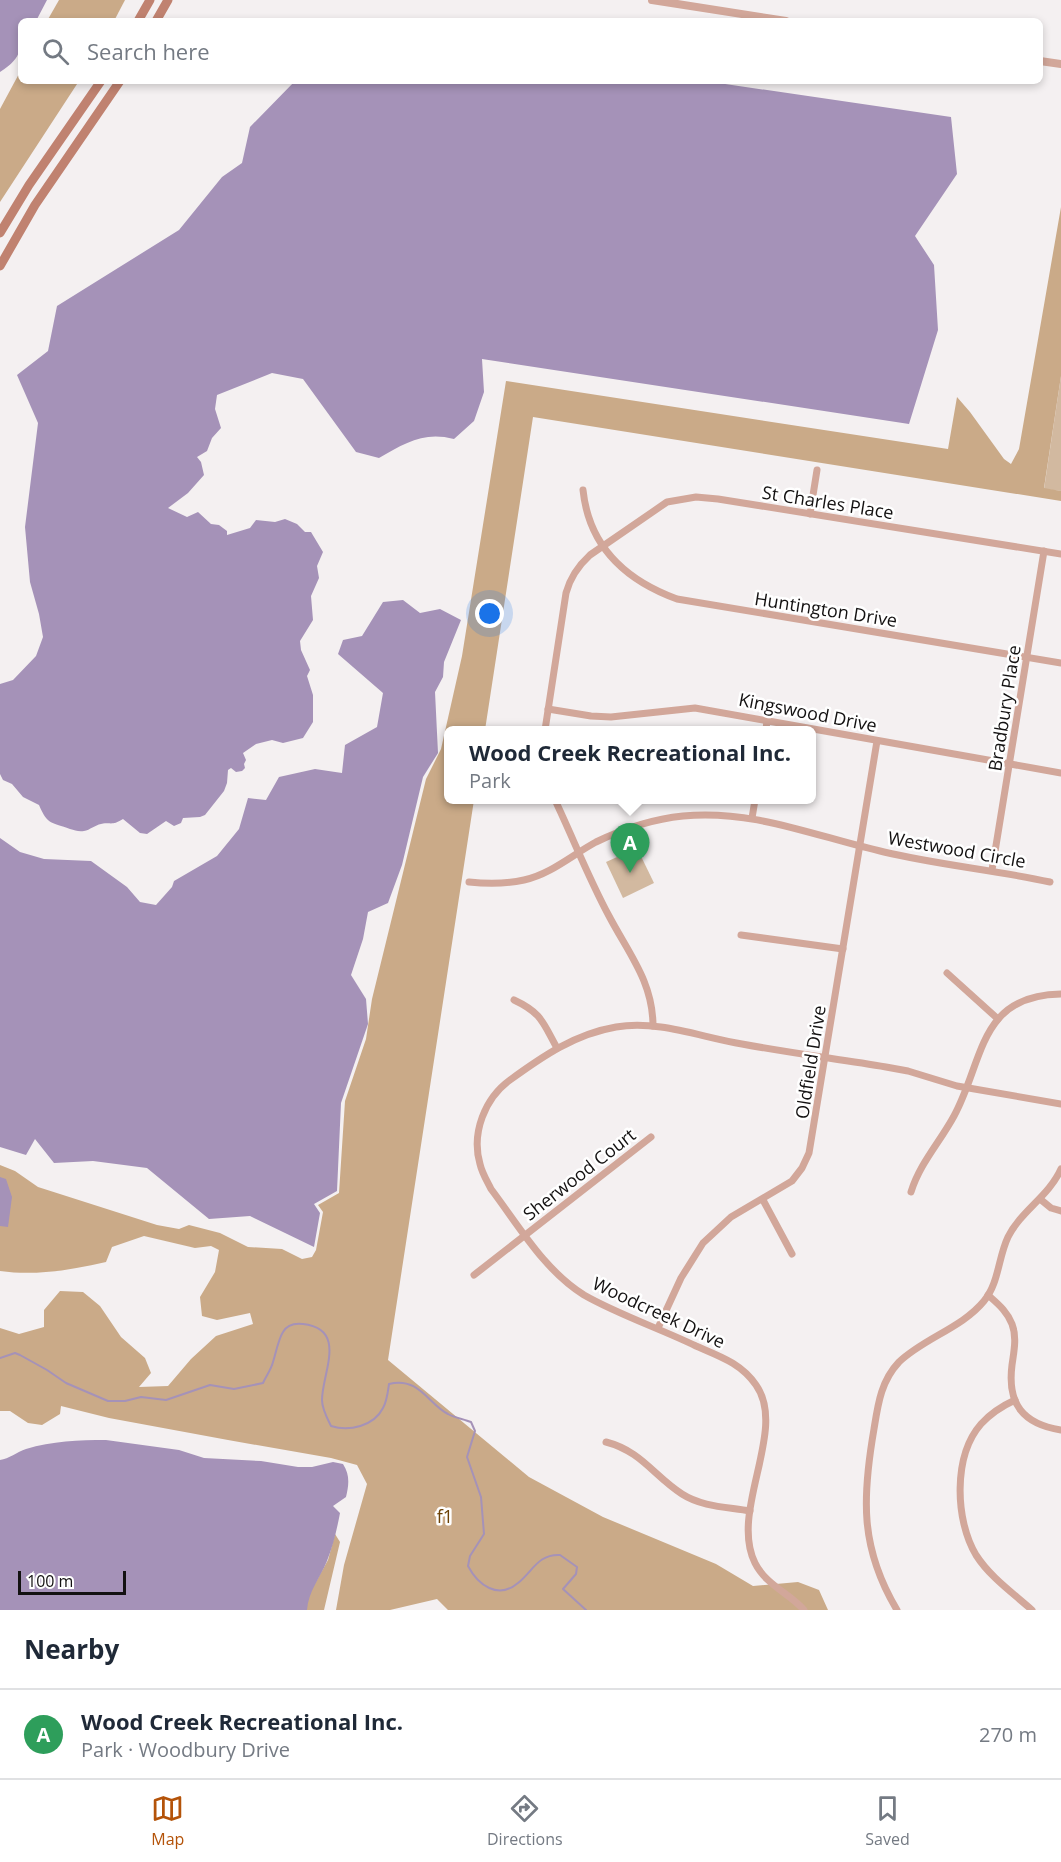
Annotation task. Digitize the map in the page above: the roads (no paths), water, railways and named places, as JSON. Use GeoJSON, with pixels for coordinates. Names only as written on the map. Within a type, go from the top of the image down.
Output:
{"type":"FeatureCollection","features":[{"type":"Feature","properties":{"kind":"main road"},"geometry":{"type":"LineString","coordinates":[[140,18],[150,0]]}},
{"type":"Feature","properties":{"kind":"main road"},"geometry":{"type":"LineString","coordinates":[[158,18],[168,0]]}},
{"type":"Feature","properties":{"kind":"main road"},"geometry":{"type":"LineString","coordinates":[[0,232],[29,185],[99,84]]}},
{"type":"Feature","properties":{"kind":"main road"},"geometry":{"type":"LineString","coordinates":[[0,266],[35,205],[118,84]]}},
{"type":"Feature","properties":{"kind":"street"},"geometry":{"type":"LineString","coordinates":[[652,0],[767,18]]}},
{"type":"Feature","properties":{"kind":"street"},"geometry":{"type":"LineString","coordinates":[[1043,61],[1061,64]]}},
{"type":"Feature","properties":{"kind":"street"},"geometry":{"type":"LineString","coordinates":[[810,514],[817,470]]}},
{"type":"Feature","properties":{"kind":"street","name":"Huntington Drive"},"geometry":{"type":"LineString","coordinates":[[583,490],[586,513],[591,527],[615,561],[628,574],[652,589],[677,599],[1061,663]]}},
{"type":"Feature","properties":{"kind":"street","name":"St Charles Place"},"geometry":{"type":"LineString","coordinates":[[546,726],[568,585],[582,562],[667,502],[681,498],[707,498],[1061,554]]}},
{"type":"Feature","properties":{"kind":"street","name":"Bradbury Place"},"geometry":{"type":"LineString","coordinates":[[992,870],[1044,551]]}},
{"type":"Feature","properties":{"kind":"street","name":"Kingswood Drive"},"geometry":{"type":"LineString","coordinates":[[548,709],[611,717],[694,708],[798,726]]}},
{"type":"Feature","properties":{"kind":"street"},"geometry":{"type":"LineString","coordinates":[[766,726],[767,720]]}},
{"type":"Feature","properties":{"kind":"street","name":"Kingswood Drive"},"geometry":{"type":"LineString","coordinates":[[816,729],[1061,773]]}},
{"type":"Feature","properties":{"kind":"street","name":"Oldfield Drive"},"geometry":{"type":"LineString","coordinates":[[658,1328],[681,1278],[703,1244],[732,1217],[792,1181],[809,1153],[877,741]]}},
{"type":"Feature","properties":{"kind":"street"},"geometry":{"type":"LineString","coordinates":[[557,804],[609,916],[647,985],[652,1006],[653,1026]]}},
{"type":"Feature","properties":{"kind":"street"},"geometry":{"type":"LineString","coordinates":[[752,818],[754,804]]}},
{"type":"Feature","properties":{"kind":"street","name":"Westwood Circle"},"geometry":{"type":"LineString","coordinates":[[469,882],[506,883],[524,880],[548,871],[612,835],[659,819],[708,815],[752,818],[897,855],[1050,882]]}},
{"type":"Feature","properties":{"kind":"street"},"geometry":{"type":"LineString","coordinates":[[741,934],[843,949]]}},
{"type":"Feature","properties":{"kind":"street"},"geometry":{"type":"LineString","coordinates":[[947,973],[999,1019]]}},
{"type":"Feature","properties":{"kind":"street"},"geometry":{"type":"LineString","coordinates":[[911,1192],[917,1173],[955,1115],[979,1050],[992,1026],[1017,1004],[1029,999],[1061,994]]}},
{"type":"Feature","properties":{"kind":"street"},"geometry":{"type":"LineString","coordinates":[[514,1000],[531,1007],[538,1014],[557,1048]]}},
{"type":"Feature","properties":{"kind":"street","name":"Woodcreek Drive"},"geometry":{"type":"LineString","coordinates":[[804,1610],[766,1578],[755,1563],[748,1542],[750,1511],[765,1429],[765,1413],[759,1388],[739,1366],[578,1290],[558,1275],[491,1189],[480,1164],[477,1146],[482,1116],[491,1099],[503,1085],[557,1048],[590,1034],[617,1027],[653,1026],[742,1044],[908,1071],[966,1088],[1061,1104]]}},
{"type":"Feature","properties":{"kind":"street","name":"Sherwood Court"},"geometry":{"type":"LineString","coordinates":[[474,1275],[651,1137]]}},
{"type":"Feature","properties":{"kind":"street"},"geometry":{"type":"LineString","coordinates":[[897,1610],[881,1580],[872,1553],[865,1500],[870,1453],[882,1388],[900,1361],[984,1301],[996,1278],[1008,1238],[1018,1221],[1040,1199],[1061,1169]]}},
{"type":"Feature","properties":{"kind":"street"},"geometry":{"type":"LineString","coordinates":[[1040,1199],[1051,1208],[1061,1211]]}},
{"type":"Feature","properties":{"kind":"street"},"geometry":{"type":"LineString","coordinates":[[763,1200],[792,1254]]}},
{"type":"Feature","properties":{"kind":"street"},"geometry":{"type":"LineString","coordinates":[[988,1295],[1008,1315],[1014,1331],[1011,1380],[1015,1400],[1023,1414],[1030,1420],[1044,1427],[1061,1430]]}},
{"type":"Feature","properties":{"kind":"street"},"geometry":{"type":"LineString","coordinates":[[1015,1400],[990,1415],[974,1434],[967,1447],[960,1504],[966,1537],[976,1555],[990,1573],[1032,1610]]}},
{"type":"Feature","properties":{"kind":"street"},"geometry":{"type":"LineString","coordinates":[[606,1442],[622,1446],[630,1451],[688,1498],[702,1503],[750,1511]]}},
{"type":"Feature","properties":{"kind":"waterway"},"geometry":{"type":"LineString","coordinates":[[0,1358],[15,1353],[66,1383],[108,1401],[125,1401],[141,1397],[166,1400],[210,1385],[234,1389],[263,1383],[285,1330],[297,1324],[317,1328],[325,1334],[329,1343],[322,1400],[331,1426],[353,1428],[374,1419],[384,1405],[389,1384],[399,1383],[416,1388],[448,1414],[471,1422],[475,1431],[467,1457],[481,1497],[484,1534],[470,1556],[468,1566],[472,1573],[489,1588],[503,1590],[518,1583],[541,1560],[552,1555],[560,1555],[577,1567],[576,1574],[563,1589],[586,1610]]}},
{"type":"Feature","properties":{"kind":"place","name":"Wood Creek Recreational Inc."},"geometry":{"type":"Point","coordinates":[630,873]}},
{"type":"Feature","properties":{"kind":"park label","name":"f1"},"geometry":{"type":"Point","coordinates":[445,1516]}}]}
